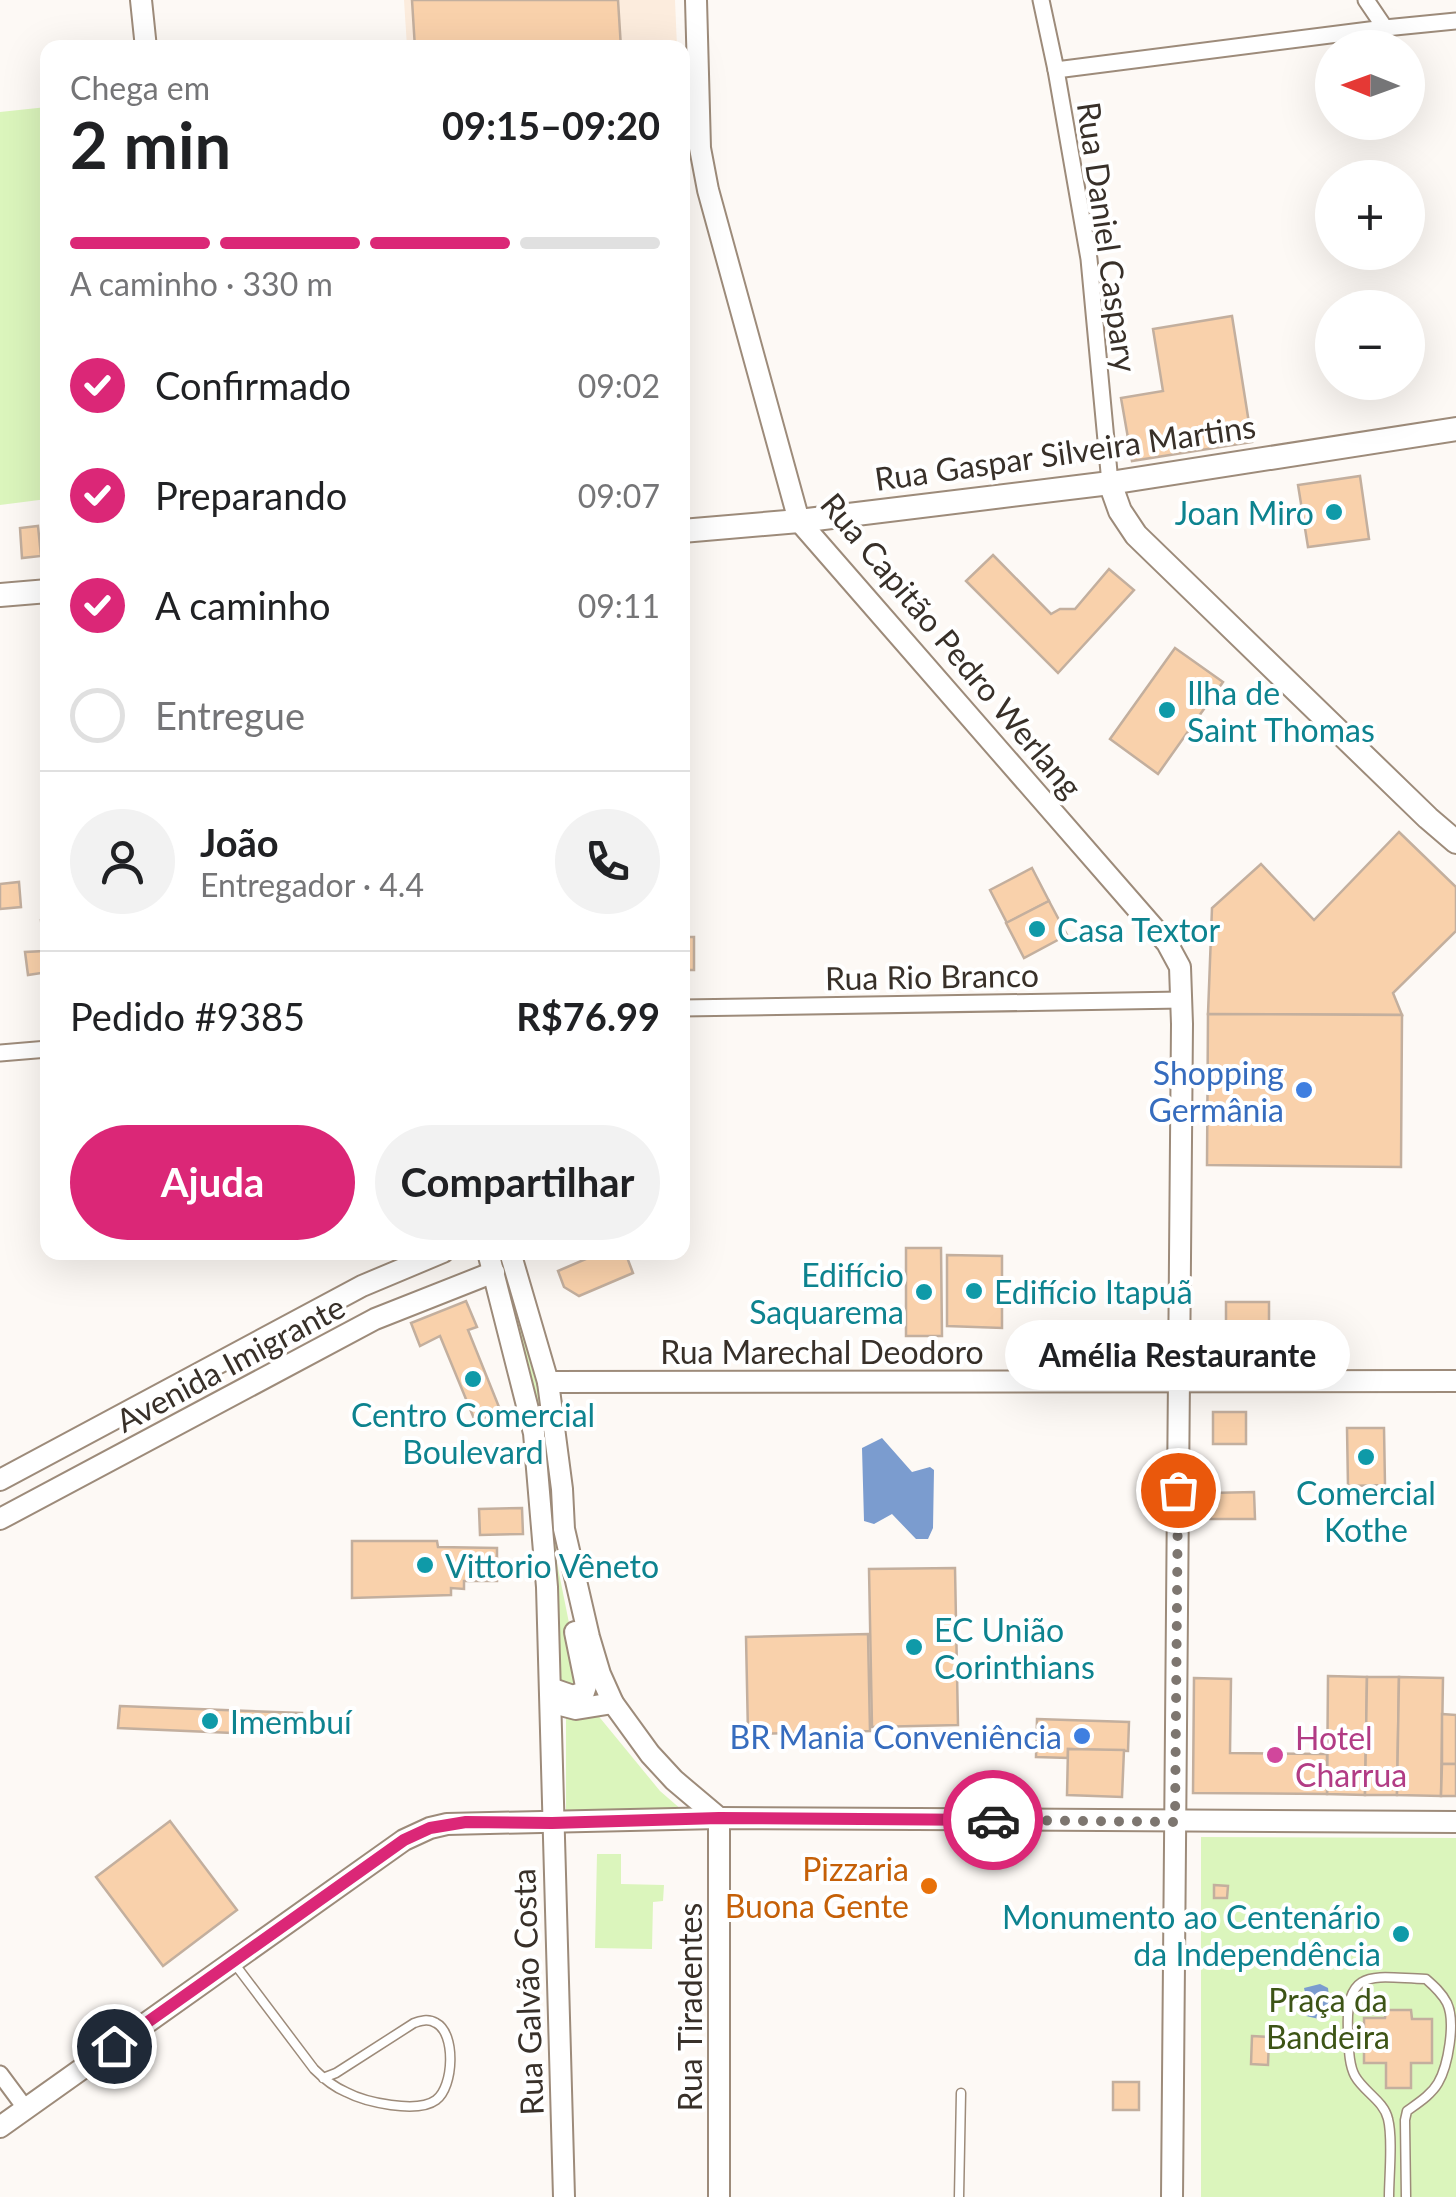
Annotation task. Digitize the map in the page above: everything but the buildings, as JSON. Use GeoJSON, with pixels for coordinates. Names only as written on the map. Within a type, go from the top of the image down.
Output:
{"type":"FeatureCollection","features":[{"type":"Feature","properties":{"kind":"main road","name":"Rua Gaspar Silveira Martins"},"geometry":{"type":"LineString","coordinates":[[690,531],[1110,483],[1456,428]]}},
{"type":"Feature","properties":{"kind":"main road"},"geometry":{"type":"LineString","coordinates":[[1110,483],[1120,511],[1136,535],[1456,842]]}},
{"type":"Feature","properties":{"kind":"main road"},"geometry":{"type":"LineString","coordinates":[[0,595],[40,592]]}},
{"type":"Feature","properties":{"kind":"street"},"geometry":{"type":"LineString","coordinates":[[141,0],[145,40]]}},
{"type":"Feature","properties":{"kind":"street","name":"Rua Capitão Pedro Werlang"},"geometry":{"type":"LineString","coordinates":[[696,0],[700,148],[708,190],[799,521],[1168,943],[1180,966],[1172,2197]]}},
{"type":"Feature","properties":{"kind":"street","name":"Rua Daniel Caspary"},"geometry":{"type":"LineString","coordinates":[[1042,0],[1090,259],[1110,483]]}},
{"type":"Feature","properties":{"kind":"street"},"geometry":{"type":"LineString","coordinates":[[1366,0],[1386,28]]}},
{"type":"Feature","properties":{"kind":"street"},"geometry":{"type":"LineString","coordinates":[[1056,70],[1456,22]]}},
{"type":"Feature","properties":{"kind":"street","name":"Rua Rio Branco"},"geometry":{"type":"LineString","coordinates":[[690,1008],[1182,1000]]}},
{"type":"Feature","properties":{"kind":"street"},"geometry":{"type":"LineString","coordinates":[[0,1053],[40,1050]]}},
{"type":"Feature","properties":{"kind":"street","name":"Avenida Imigrante"},"geometry":{"type":"LineString","coordinates":[[0,1480],[362,1286],[425,1260]]}},
{"type":"Feature","properties":{"kind":"street"},"geometry":{"type":"LineString","coordinates":[[512,1260],[548,1382],[562,1488],[564,1564],[586,1686],[584,1692],[572,1696],[550,1694]]}},
{"type":"Feature","properties":{"kind":"street","name":"Avenida Imigrante"},"geometry":{"type":"LineString","coordinates":[[0,1520],[376,1319],[491,1262]]}},
{"type":"Feature","properties":{"kind":"street","name":"Rua Galvão Costa"},"geometry":{"type":"LineString","coordinates":[[491,1262],[534,1433],[547,1587],[564,2197]]}},
{"type":"Feature","properties":{"kind":"street","name":"Rua Marechal Deodoro"},"geometry":{"type":"LineString","coordinates":[[548,1382],[1456,1381]]}},
{"type":"Feature","properties":{"kind":"street"},"geometry":{"type":"LineString","coordinates":[[564,1529],[589,1637],[612,1703],[674,1780],[719,1818]]}},
{"type":"Feature","properties":{"kind":"street"},"geometry":{"type":"LineString","coordinates":[[550,1694],[576,1709],[612,1703]]}},
{"type":"Feature","properties":{"kind":"street"},"geometry":{"type":"LineString","coordinates":[[0,2127],[404,1840],[447,1824],[719,1818],[1456,1822]]}},
{"type":"Feature","properties":{"kind":"street","name":"Rua Tiradentes"},"geometry":{"type":"LineString","coordinates":[[719,1818],[719,2197]]}},
{"type":"Feature","properties":{"kind":"street"},"geometry":{"type":"LineString","coordinates":[[0,2074],[26,2110]]}},
{"type":"Feature","properties":{"kind":"lane"},"geometry":{"type":"LineString","coordinates":[[232,1962],[314,2070],[323,2078],[346,2092],[368,2101],[420,2106],[436,2100],[447,2086],[449,2074],[450,2057],[443,2028],[426,2020],[414,2023],[323,2078]]}},
{"type":"Feature","properties":{"kind":"lane"},"geometry":{"type":"LineString","coordinates":[[1389,2197],[1389,2121],[1380,2103],[1354,2075],[1348,2034],[1351,1992],[1360,1982],[1374,1978],[1426,1979],[1450,2009],[1444,2070],[1431,2092],[1408,2110],[1406,2197]]}},
{"type":"Feature","properties":{"kind":"lane"},"geometry":{"type":"LineString","coordinates":[[960,2197],[961,2093]]}},
{"type":"Feature","properties":{"kind":"shaded area"},"geometry":{"type":"Polygon","coordinates":[[[404,0],[675,0],[677,40],[407,40],[404,0]]]}},
{"type":"Feature","properties":{"kind":"green space"},"geometry":{"type":"Polygon","coordinates":[[[40,108],[40,500],[0,505],[0,112],[40,108]]]}},
{"type":"Feature","properties":{"kind":"green space"},"geometry":{"type":"Polygon","coordinates":[[[495,1260],[502,1260],[539,1394],[552,1473],[557,1563],[578,1668],[572,1689],[557,1680],[544,1448],[495,1260]]]}},
{"type":"Feature","properties":{"kind":"green space"},"geometry":{"type":"Polygon","coordinates":[[[596,1713],[660,1791],[690,1817],[566,1817],[566,1714],[596,1713]]]}},
{"type":"Feature","properties":{"kind":"green space","name":"Praça da Bandeira"},"geometry":{"type":"Polygon","coordinates":[[[1201,1837],[1456,1838],[1456,2197],[1201,2197],[1201,1837]]]}},
{"type":"Feature","properties":{"kind":"green space"},"geometry":{"type":"Polygon","coordinates":[[[597,1854],[621,1854],[621,1884],[664,1885],[663,1901],[653,1902],[652,1949],[595,1948],[597,1854]]]}},
{"type":"Feature","properties":{"kind":"water"},"geometry":{"type":"Polygon","coordinates":[[[882,1438],[912,1472],[930,1467],[934,1470],[933,1528],[928,1539],[916,1539],[892,1514],[874,1524],[864,1521],[862,1448],[882,1438]]]}},
{"type":"Feature","properties":{"kind":"water"},"geometry":{"type":"Polygon","coordinates":[[[1320,1984],[1328,1988],[1330,2007],[1319,2019],[1306,2016],[1300,2004],[1307,2001],[1304,1988],[1320,1984]]]}},
{"type":"Feature","properties":{"kind":"way so far"},"geometry":{"type":"LineString","coordinates":[[993,1820],[1175,1822],[1178,1490]]}},
{"type":"Feature","properties":{"kind":"place","name":"Joan Miro"},"geometry":{"type":"Point","coordinates":[1334,512]}},
{"type":"Feature","properties":{"kind":"place","name":"Ilha de Saint Thomas"},"geometry":{"type":"Point","coordinates":[1167,710]}},
{"type":"Feature","properties":{"kind":"place","name":"Casa Textor"},"geometry":{"type":"Point","coordinates":[1037,929]}},
{"type":"Feature","properties":{"kind":"place","name":"Shopping Germânia"},"geometry":{"type":"Point","coordinates":[1304,1090]}},
{"type":"Feature","properties":{"kind":"place","name":"Edifício Itapuã"},"geometry":{"type":"Point","coordinates":[974,1291]}},
{"type":"Feature","properties":{"kind":"place","name":"Edifício Saquarema"},"geometry":{"type":"Point","coordinates":[924,1292]}},
{"type":"Feature","properties":{"kind":"place","name":"Centro Comercial Boulevard"},"geometry":{"type":"Point","coordinates":[473,1379]}},
{"type":"Feature","properties":{"kind":"place","name":"Comercial Kothe"},"geometry":{"type":"Point","coordinates":[1366,1457]}},
{"type":"Feature","properties":{"kind":"place","name":"Amélia Restaurante"},"geometry":{"type":"Point","coordinates":[1178,1490]}},
{"type":"Feature","properties":{"kind":"place","name":"Vittorio Vêneto"},"geometry":{"type":"Point","coordinates":[425,1565]}},
{"type":"Feature","properties":{"kind":"place","name":"EC União Corinthians"},"geometry":{"type":"Point","coordinates":[914,1647]}},
{"type":"Feature","properties":{"kind":"place","name":"Imembuí"},"geometry":{"type":"Point","coordinates":[210,1721]}},
{"type":"Feature","properties":{"kind":"place","name":"BR Mania Conveniência"},"geometry":{"type":"Point","coordinates":[1082,1736]}},
{"type":"Feature","properties":{"kind":"place","name":"Hotel Charrua"},"geometry":{"type":"Point","coordinates":[1275,1755]}},
{"type":"Feature","properties":{"kind":"place","name":"Pizzaria Buona Gente"},"geometry":{"type":"Point","coordinates":[929,1886]}},
{"type":"Feature","properties":{"kind":"place","name":"Monumento ao Centenário da Independência"},"geometry":{"type":"Point","coordinates":[1401,1934]}},
{"type":"Feature","properties":{"kind":"route"},"geometry":{"type":"LineString","coordinates":[[114,2046],[404,1840],[430,1828],[466,1822],[719,1818],[993,1820]]}}]}
